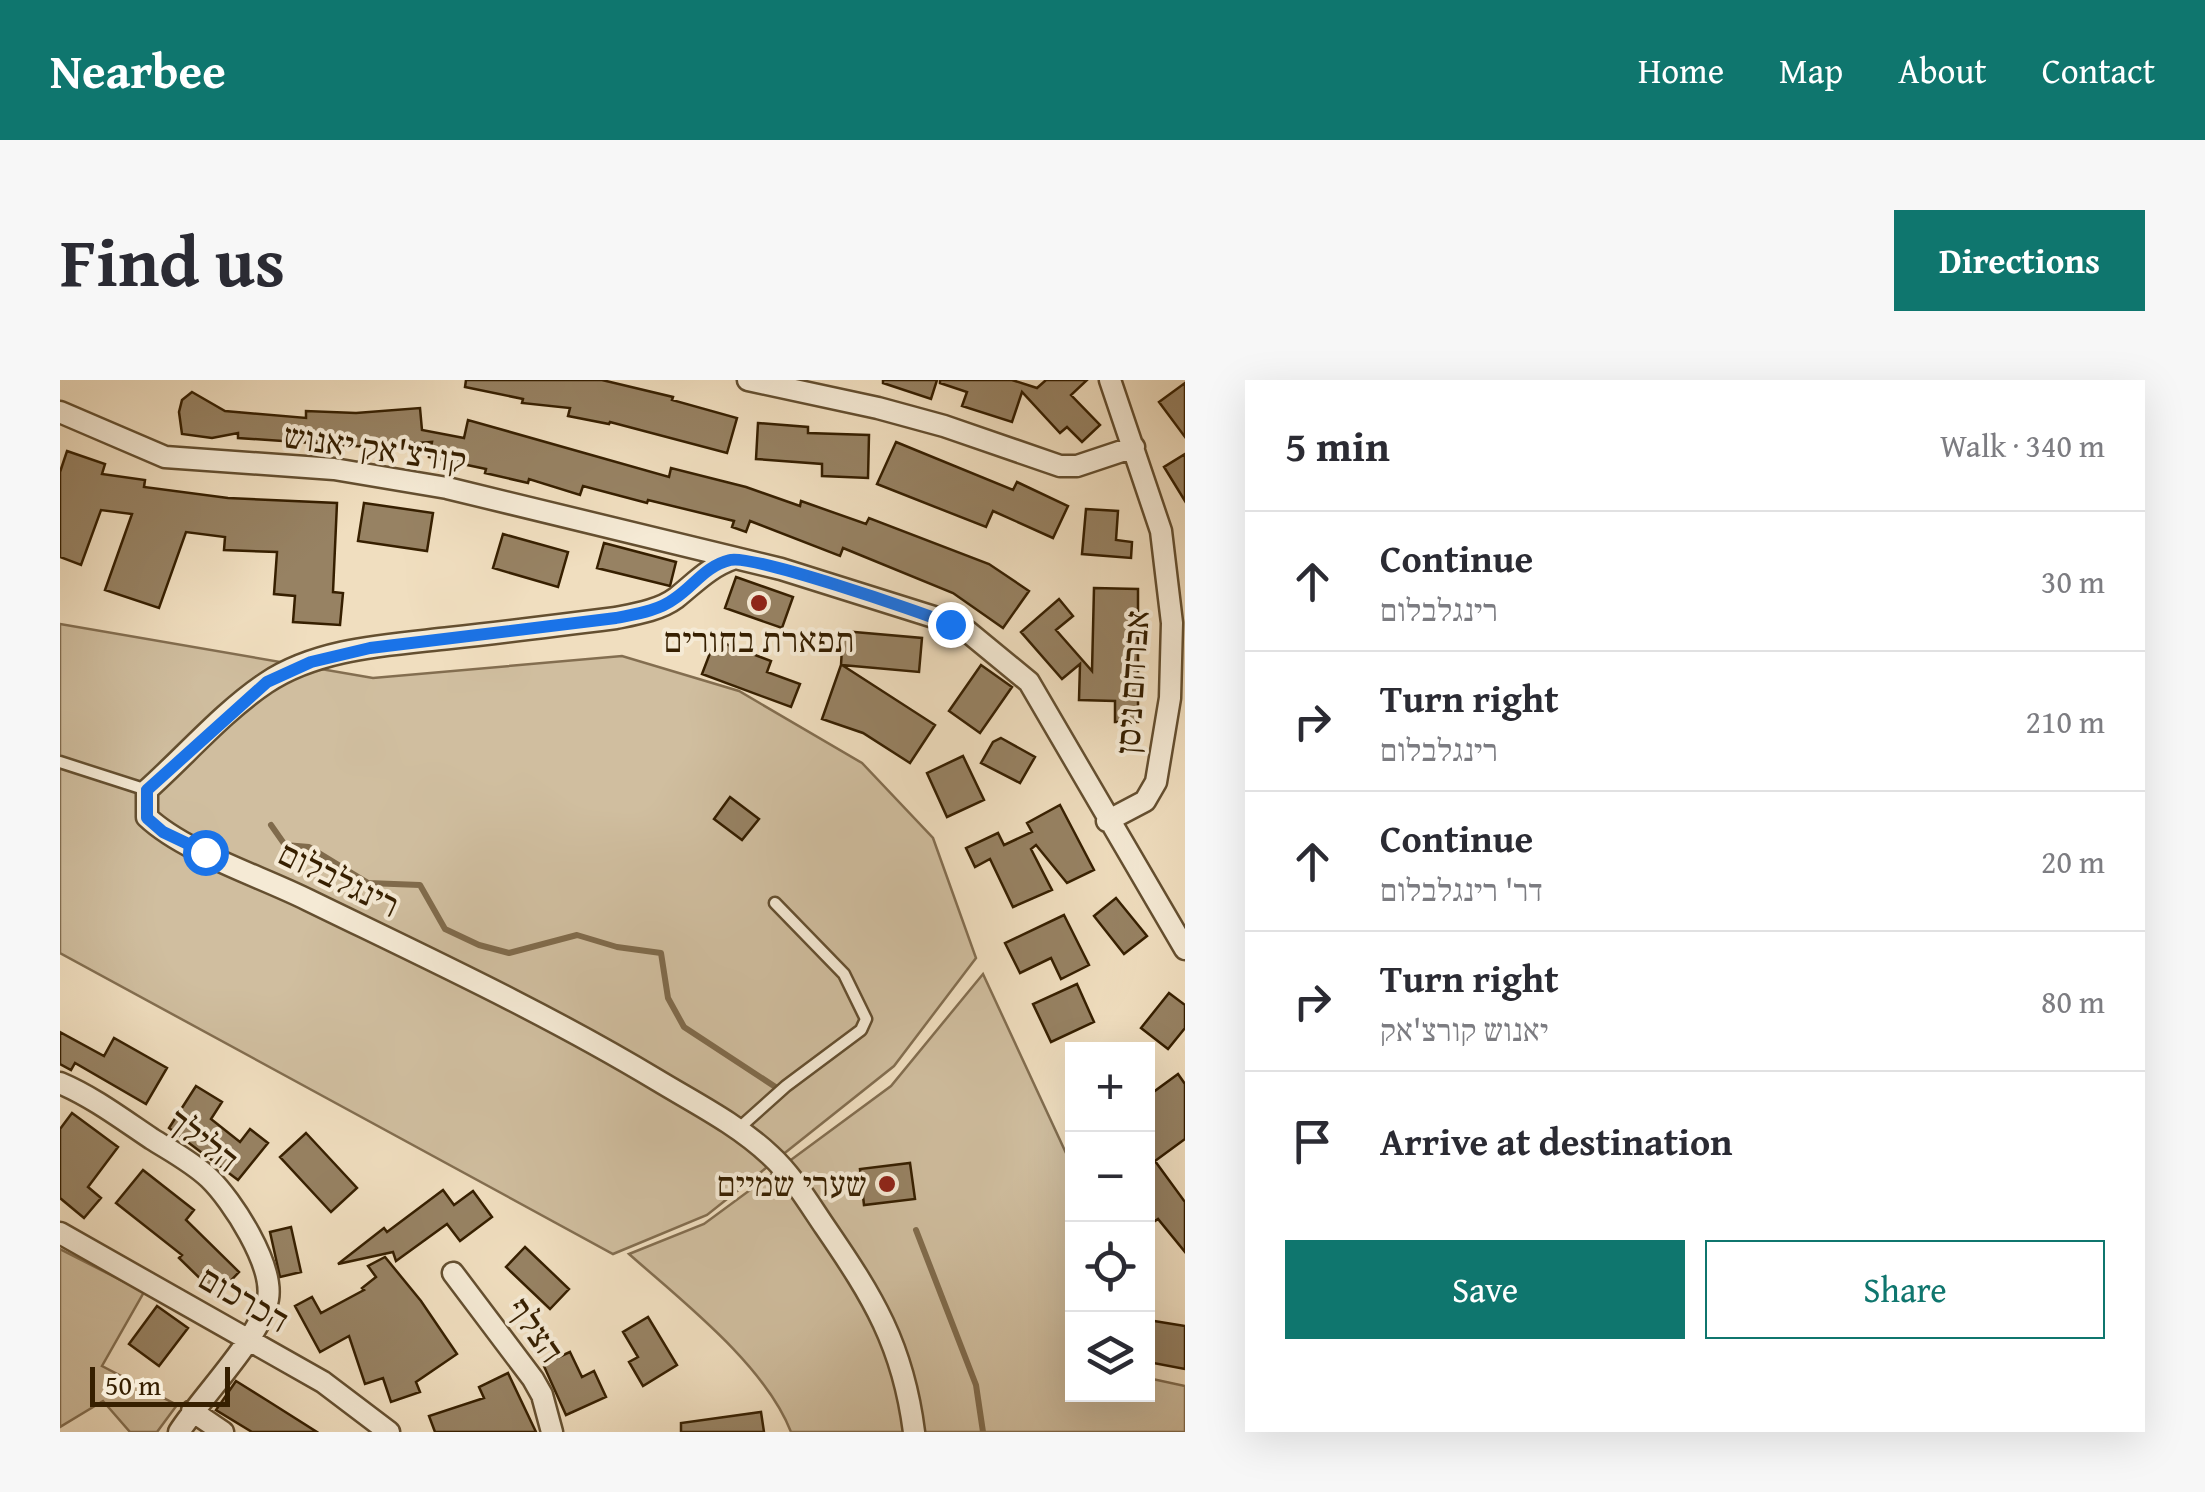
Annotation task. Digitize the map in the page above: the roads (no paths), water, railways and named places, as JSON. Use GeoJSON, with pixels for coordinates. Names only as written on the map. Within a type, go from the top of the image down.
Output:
{"type":"FeatureCollection","features":[{"type":"Feature","properties":{"kind":"street"},"geometry":{"type":"LineString","coordinates":[[748,380],[944,426],[1060,466],[1078,466],[1134,447]]}},
{"type":"Feature","properties":{"kind":"street","name":"אברהם ניסן"},"geometry":{"type":"LineString","coordinates":[[1108,820],[1145,801],[1156,782],[1170,698],[1172,624],[1164,550],[1110,380]]}},
{"type":"Feature","properties":{"kind":"street","name":"קורצ'אק יאנוש"},"geometry":{"type":"LineString","coordinates":[[60,412],[165,456],[391,476],[781,569],[937,618],[967,631],[1029,682],[1072,750],[1108,820]]}},
{"type":"Feature","properties":{"kind":"street"},"geometry":{"type":"LineString","coordinates":[[684,546],[691,571],[688,585]]}},
{"type":"Feature","properties":{"kind":"street"},"geometry":{"type":"LineString","coordinates":[[147,790],[267,682],[311,662],[370,648],[648,611],[675,599],[712,567],[735,558]]}},
{"type":"Feature","properties":{"kind":"street","name":"רינגלבלום"},"geometry":{"type":"LineString","coordinates":[[147,790],[147,818],[163,832],[577,1032],[738,1129],[786,1172],[861,1278],[898,1356],[914,1432]]}},
{"type":"Feature","properties":{"kind":"street"},"geometry":{"type":"LineString","coordinates":[[1108,820],[1185,949]]}},
{"type":"Feature","properties":{"kind":"street","name":"הלילך"},"geometry":{"type":"LineString","coordinates":[[60,1083],[208,1177],[225,1197],[262,1262],[268,1285],[264,1311],[178,1432]]}},
{"type":"Feature","properties":{"kind":"street","name":"הכרכום"},"geometry":{"type":"LineString","coordinates":[[60,1232],[323,1382],[389,1432]]}},
{"type":"Feature","properties":{"kind":"street","name":"הצלף"},"geometry":{"type":"LineString","coordinates":[[453,1273],[533,1379],[542,1395],[552,1432]]}},
{"type":"Feature","properties":{"kind":"street"},"geometry":{"type":"LineString","coordinates":[[192,1411],[223,1432]]}},
{"type":"Feature","properties":{"kind":"lane"},"geometry":{"type":"LineString","coordinates":[[60,762],[147,790]]}},
{"type":"Feature","properties":{"kind":"lane"},"geometry":{"type":"LineString","coordinates":[[738,1129],[786,1086],[861,1030],[866,1019],[844,974],[775,903]]}},
{"type":"Feature","properties":{"kind":"waterway"},"geometry":{"type":"LineString","coordinates":[[271,825],[285,845],[309,847],[368,883],[420,885],[445,929],[479,945],[509,953],[577,935],[617,947],[661,953],[668,998],[684,1027],[780,1090]]}},
{"type":"Feature","properties":{"kind":"waterway"},"geometry":{"type":"LineString","coordinates":[[916,1230],[976,1385],[983,1432]]}},
{"type":"Feature","properties":{"kind":"place","name":"תפארת בחורים"},"geometry":{"type":"Point","coordinates":[759,603]}},
{"type":"Feature","properties":{"kind":"place","name":"שערי שמיים"},"geometry":{"type":"Point","coordinates":[887,1184]}}]}
